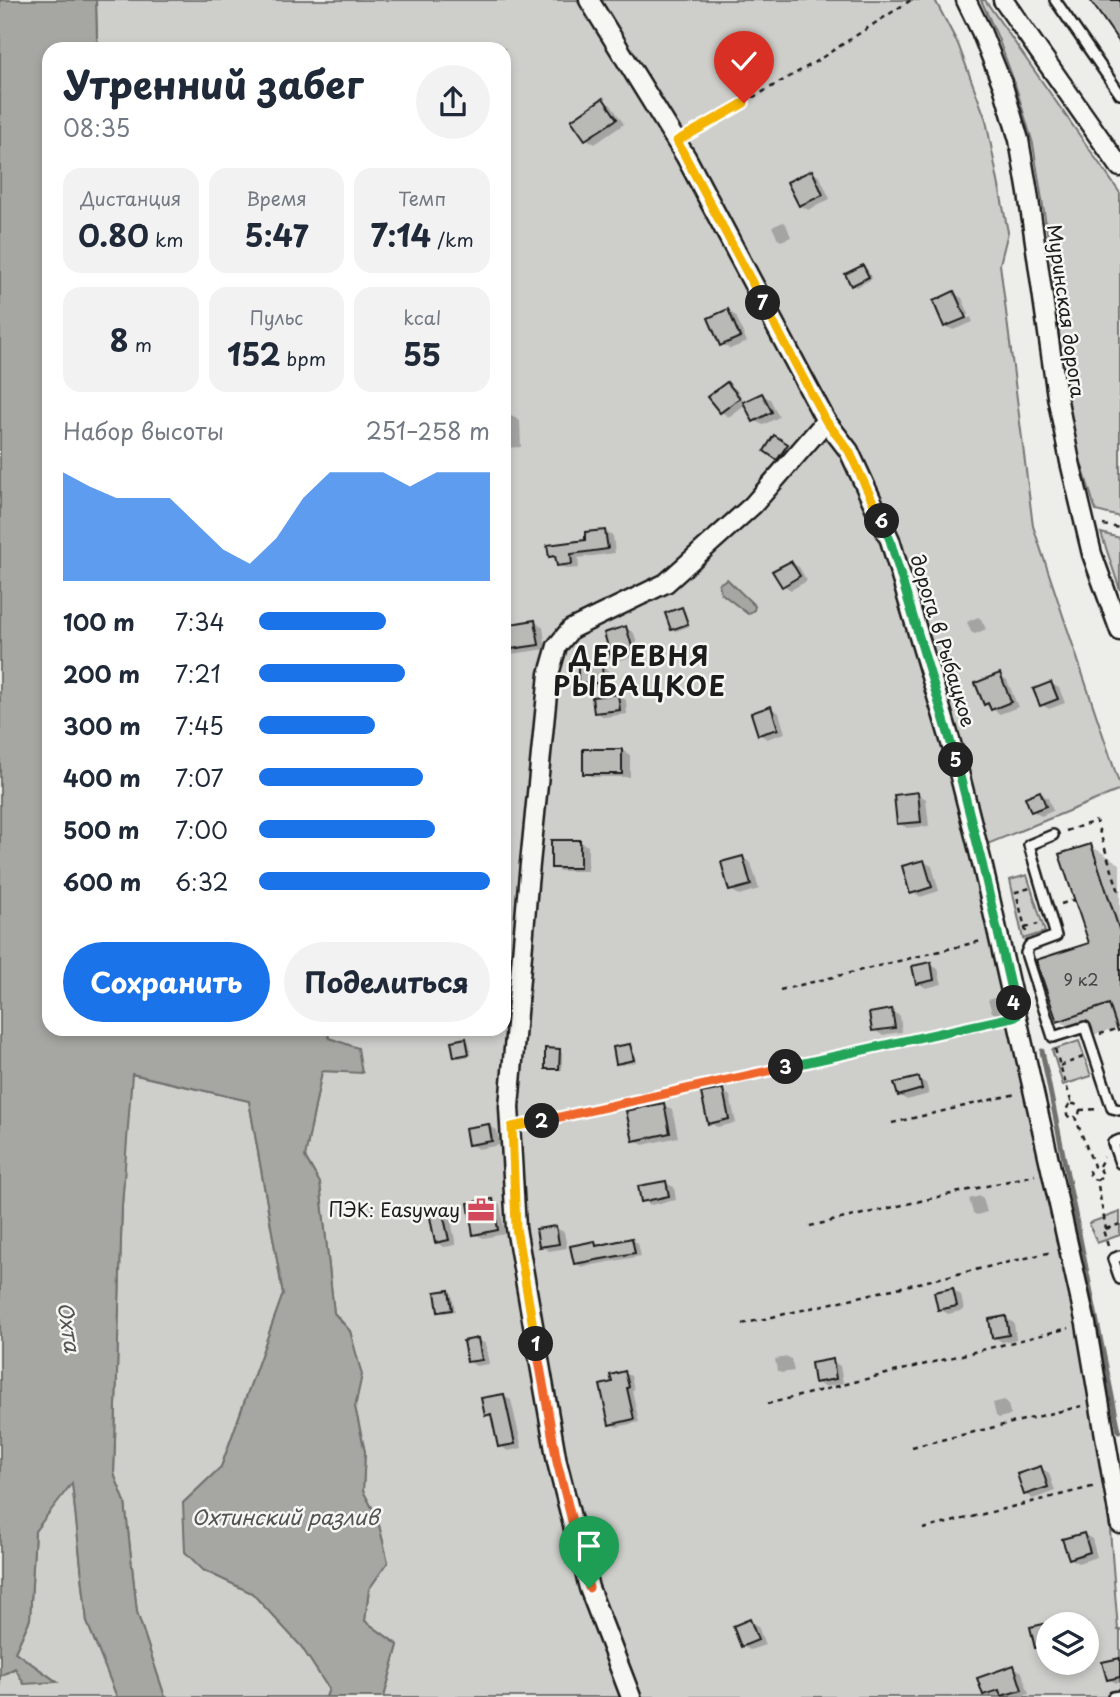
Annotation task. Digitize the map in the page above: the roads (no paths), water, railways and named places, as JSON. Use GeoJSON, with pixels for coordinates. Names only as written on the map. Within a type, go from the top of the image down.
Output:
{"type":"FeatureCollection","features":[{"type":"Feature","properties":{"kind":"street","name":"дорога в Рыбацкое"},"geometry":{"type":"LineString","coordinates":[[589,0],[677,141],[826,421],[849,451],[890,540],[954,753],[982,863],[1086,1324],[1120,1524]]}},
{"type":"Feature","properties":{"kind":"street","name":"Муринская дорога"},"geometry":{"type":"LineString","coordinates":[[966,0],[1003,86],[1019,140],[1067,449],[1092,554],[1120,631]]}},
{"type":"Feature","properties":{"kind":"street"},"geometry":{"type":"LineString","coordinates":[[1003,0],[1120,167]]}},
{"type":"Feature","properties":{"kind":"street"},"geometry":{"type":"LineString","coordinates":[[631,1697],[589,1588],[557,1462],[516,1228],[509,1107],[528,884],[550,674],[557,646],[571,629],[666,583],[753,505],[826,421]]}},
{"type":"Feature","properties":{"kind":"lane"},"geometry":{"type":"LineString","coordinates":[[1055,0],[1120,94]]}},
{"type":"Feature","properties":{"kind":"lane"},"geometry":{"type":"LineString","coordinates":[[1053,835],[1029,845],[1056,936],[1029,946],[1026,953],[1053,1037],[1085,1027],[1116,1109]]}},
{"type":"Feature","properties":{"kind":"lane"},"geometry":{"type":"LineString","coordinates":[[1116,1141],[1120,1163]]}},
{"type":"Feature","properties":{"kind":"lane"},"geometry":{"type":"LineString","coordinates":[[1116,1257],[1120,1279]]}},
{"type":"Feature","properties":{"kind":"lane"},"geometry":{"type":"LineString","coordinates":[[1113,1697],[1120,1696]]}},
{"type":"Feature","properties":{"kind":"water","name":"Охтинский разлив"},"geometry":{"type":"Polygon","coordinates":[[[0,0],[96,0],[98,42],[42,42],[42,1036],[329,1036],[358,1048],[362,1073],[322,1071],[305,1157],[320,1183],[334,1313],[350,1331],[362,1375],[355,1407],[365,1452],[363,1491],[377,1517],[388,1562],[369,1589],[365,1621],[398,1645],[384,1697],[326,1697],[329,1689],[301,1646],[252,1593],[203,1570],[185,1552],[183,1503],[221,1467],[283,1294],[249,1101],[132,1074],[122,1206],[114,1474],[125,1502],[137,1612],[165,1697],[117,1697],[87,1622],[72,1483],[35,1531],[30,1619],[15,1652],[57,1682],[24,1684],[15,1668],[0,1676],[0,0]]]}},
{"type":"Feature","properties":{"kind":"water"},"geometry":{"type":"Polygon","coordinates":[[[727,579],[755,606],[754,610],[748,614],[721,593],[719,584],[727,579]]]}},
{"type":"Feature","properties":{"kind":"waterway"},"geometry":{"type":"LineString","coordinates":[[1042,1051],[1119,1431]]}},
{"type":"Feature","properties":{"kind":"place","name":"ПЭК: Easyway"},"geometry":{"type":"Point","coordinates":[481,1210]}},
{"type":"Feature","properties":{"kind":"district","name":"ДЕРЕВНЯ РЫБАЦКОЕ"},"geometry":{"type":"Point","coordinates":[640,672]}},
{"type":"Feature","properties":{"kind":"water label","name":"Охта"},"geometry":{"type":"Point","coordinates":[68,1327]}}]}
